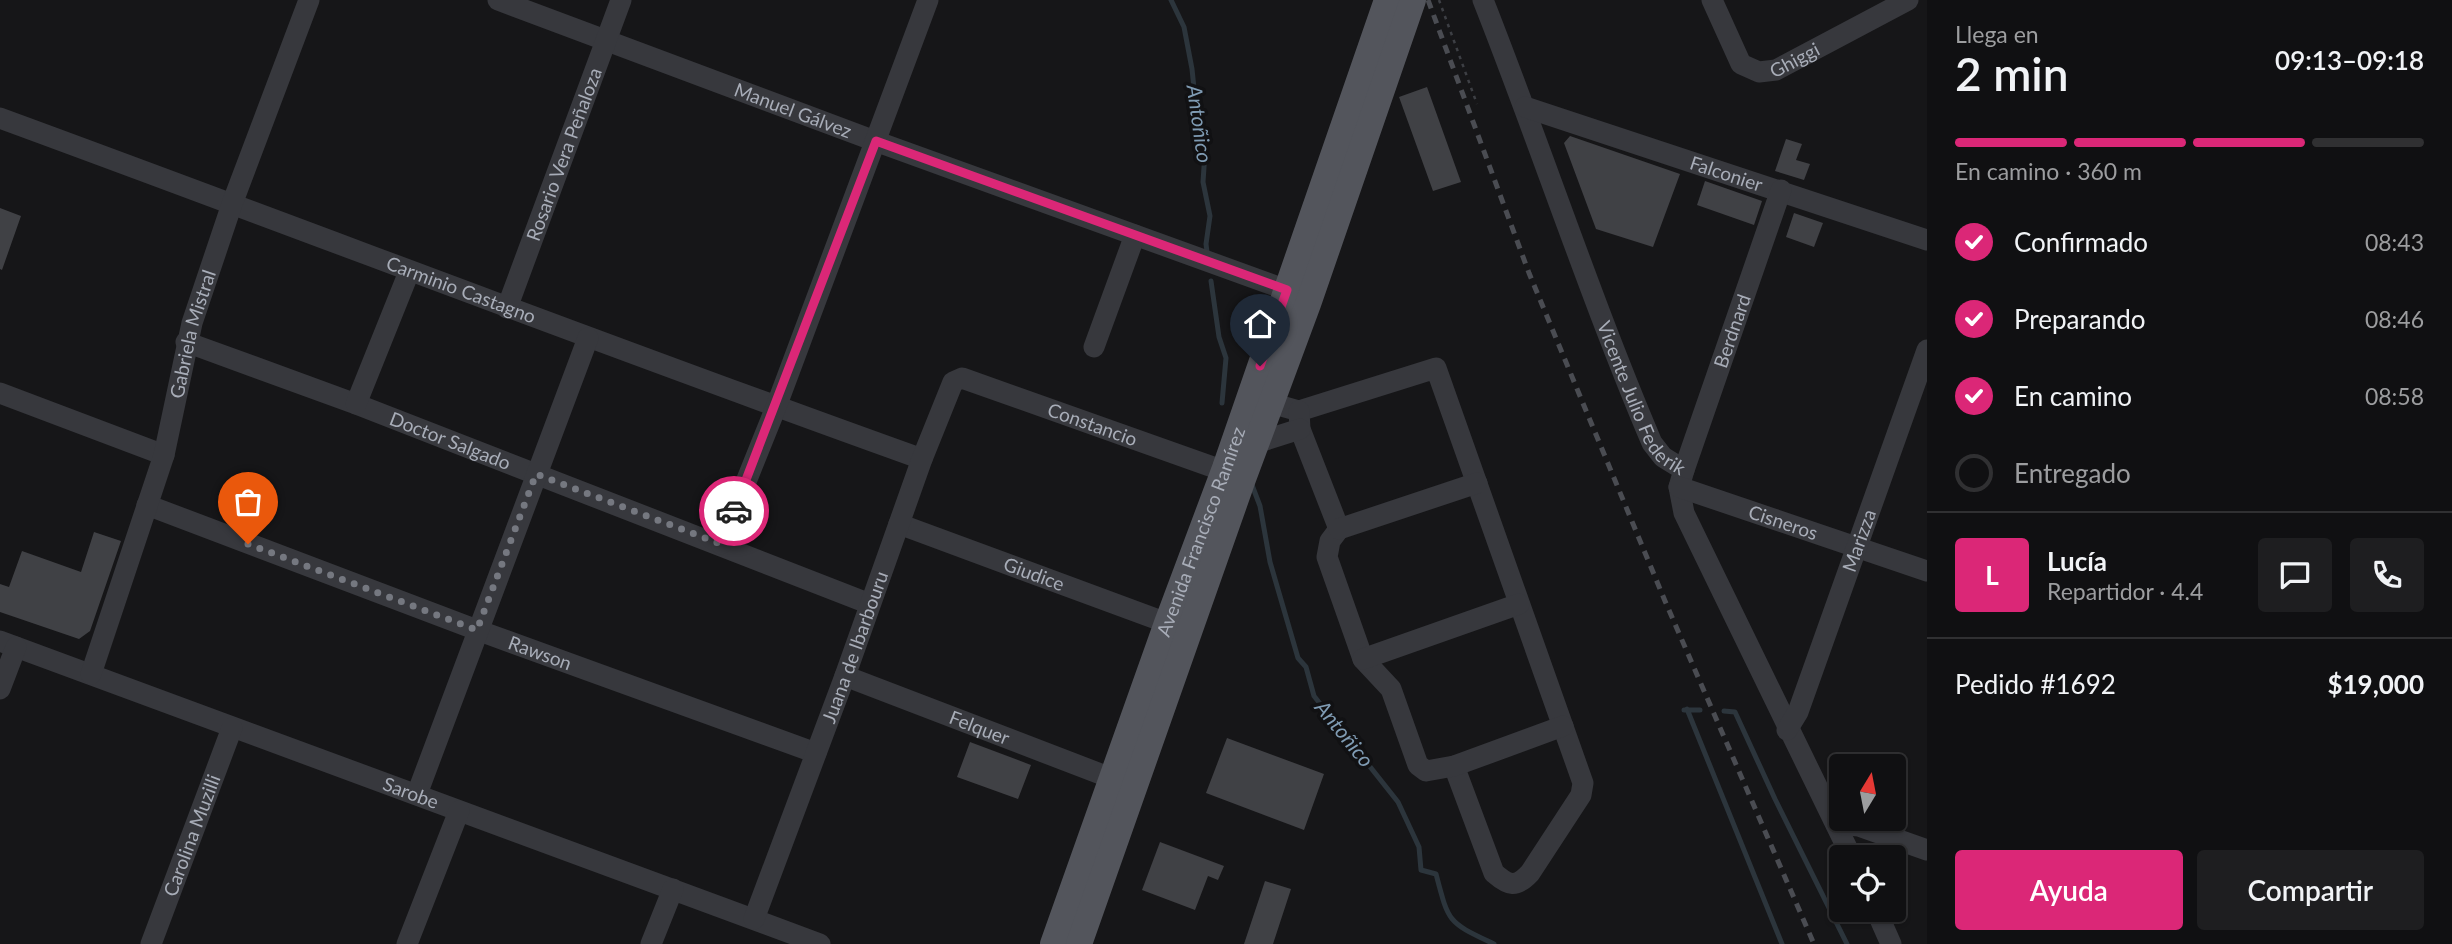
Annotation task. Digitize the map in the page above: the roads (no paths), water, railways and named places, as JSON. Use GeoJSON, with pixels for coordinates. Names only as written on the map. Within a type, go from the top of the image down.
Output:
{"type":"FeatureCollection","features":[{"type":"Feature","properties":{"kind":"main road","name":"Avenida Francisco Ramírez"},"geometry":{"type":"LineString","coordinates":[[1053,944],[1224,471],[1388,0]]}},
{"type":"Feature","properties":{"kind":"main road","name":"Avenida Francisco Ramírez"},"geometry":{"type":"LineString","coordinates":[[1079,944],[1256,443],[1308,304],[1413,0]]}},
{"type":"Feature","properties":{"kind":"street","name":"Gabriela Mistral"},"geometry":{"type":"LineString","coordinates":[[90,674],[164,455],[186,342],[232,204],[309,0]]}},
{"type":"Feature","properties":{"kind":"street","name":"Manuel Gálvez"},"geometry":{"type":"LineString","coordinates":[[498,0],[606,42],[1287,290]]}},
{"type":"Feature","properties":{"kind":"street","name":"Rosario Vera Peñaloza"},"geometry":{"type":"LineString","coordinates":[[507,308],[621,0]]}},
{"type":"Feature","properties":{"kind":"street"},"geometry":{"type":"LineString","coordinates":[[721,544],[776,407],[928,0]]}},
{"type":"Feature","properties":{"kind":"street","name":"Vicente Julio Federik"},"geometry":{"type":"LineString","coordinates":[[1483,0],[1525,107],[1609,342],[1652,443],[1681,479],[1684,513],[1787,730],[1829,811]]}},
{"type":"Feature","properties":{"kind":"street","name":"Ghiggi"},"geometry":{"type":"LineString","coordinates":[[1712,0],[1741,64],[1759,72],[1776,70],[1908,0]]}},
{"type":"Feature","properties":{"kind":"street","name":"Falconier"},"geometry":{"type":"LineString","coordinates":[[1525,107],[1927,240]]}},
{"type":"Feature","properties":{"kind":"street","name":"Carminio Castagno"},"geometry":{"type":"LineString","coordinates":[[0,118],[409,272],[922,459]]}},
{"type":"Feature","properties":{"kind":"street","name":"Berdnard"},"geometry":{"type":"LineString","coordinates":[[1681,479],[1781,190]]}},
{"type":"Feature","properties":{"kind":"street"},"geometry":{"type":"LineString","coordinates":[[1094,347],[1135,235]]}},
{"type":"Feature","properties":{"kind":"street"},"geometry":{"type":"LineString","coordinates":[[356,404],[409,272]]}},
{"type":"Feature","properties":{"kind":"street"},"geometry":{"type":"LineString","coordinates":[[417,794],[588,338]]}},
{"type":"Feature","properties":{"kind":"street","name":"Doctor Salgado"},"geometry":{"type":"LineString","coordinates":[[186,342],[356,404],[870,604]]}},
{"type":"Feature","properties":{"kind":"street","name":"Marizza"},"geometry":{"type":"LineString","coordinates":[[1787,730],[1798,712],[1927,350]]}},
{"type":"Feature","properties":{"kind":"street"},"geometry":{"type":"LineString","coordinates":[[1256,443],[1300,420],[1436,368],[1583,783],[1583,789],[1530,873],[1521,882],[1512,884],[1502,881],[1494,873],[1454,766]]}},
{"type":"Feature","properties":{"kind":"street","name":"Constancio"},"geometry":{"type":"LineString","coordinates":[[962,378],[1224,471]]}},
{"type":"Feature","properties":{"kind":"street","name":"Juana de Ibarbouru"},"geometry":{"type":"LineString","coordinates":[[754,919],[845,676],[922,459],[953,382],[962,378]]}},
{"type":"Feature","properties":{"kind":"street"},"geometry":{"type":"LineString","coordinates":[[0,393],[164,455]]}},
{"type":"Feature","properties":{"kind":"street"},"geometry":{"type":"LineString","coordinates":[[1271,402],[1300,420],[1339,529]]}},
{"type":"Feature","properties":{"kind":"street","name":"Cisneros"},"geometry":{"type":"LineString","coordinates":[[1681,479],[1856,547],[1927,571]]}},
{"type":"Feature","properties":{"kind":"street"},"geometry":{"type":"LineString","coordinates":[[1477,482],[1339,529],[1330,541],[1327,557],[1363,659],[1391,689],[1418,765],[1426,771],[1454,766],[1563,726]]}},
{"type":"Feature","properties":{"kind":"street","name":"Rawson"},"geometry":{"type":"LineString","coordinates":[[147,505],[816,754]]}},
{"type":"Feature","properties":{"kind":"street","name":"Giudice"},"geometry":{"type":"LineString","coordinates":[[900,524],[1167,623]]}},
{"type":"Feature","properties":{"kind":"street"},"geometry":{"type":"LineString","coordinates":[[1363,659],[1519,604]]}},
{"type":"Feature","properties":{"kind":"street"},"geometry":{"type":"LineString","coordinates":[[0,689],[8,644]]}},
{"type":"Feature","properties":{"kind":"street","name":"Sarobe"},"geometry":{"type":"LineString","coordinates":[[8,644],[820,944]]}},
{"type":"Feature","properties":{"kind":"street","name":"Felquer"},"geometry":{"type":"LineString","coordinates":[[845,676],[1111,778]]}},
{"type":"Feature","properties":{"kind":"street","name":"Carolina Muzilli"},"geometry":{"type":"LineString","coordinates":[[151,944],[232,728]]}},
{"type":"Feature","properties":{"kind":"street"},"geometry":{"type":"LineString","coordinates":[[407,944],[459,810]]}},
{"type":"Feature","properties":{"kind":"street"},"geometry":{"type":"LineString","coordinates":[[1873,831],[1927,850]]}},
{"type":"Feature","properties":{"kind":"street"},"geometry":{"type":"LineString","coordinates":[[651,944],[673,889]]}},
{"type":"Feature","properties":{"kind":"street"},"geometry":{"type":"LineString","coordinates":[[1881,922],[1891,944]]}},
{"type":"Feature","properties":{"kind":"waterway","name":"Antoñico"},"geometry":{"type":"LineString","coordinates":[[1171,0],[1184,27],[1198,127],[1205,152],[1203,182],[1210,216],[1207,252]]}},
{"type":"Feature","properties":{"kind":"waterway","name":"Antoñico"},"geometry":{"type":"LineString","coordinates":[[1211,281],[1219,337],[1226,358],[1222,403]]}},
{"type":"Feature","properties":{"kind":"waterway","name":"Antoñico"},"geometry":{"type":"LineString","coordinates":[[1252,485],[1260,506],[1270,562],[1298,658],[1306,667],[1314,696],[1398,802],[1419,847],[1421,870],[1436,874],[1444,903],[1453,920],[1467,931],[1494,944]]}},
{"type":"Feature","properties":{"kind":"waterway"},"geometry":{"type":"LineString","coordinates":[[1687,709],[1782,944]]}},
{"type":"Feature","properties":{"kind":"waterway"},"geometry":{"type":"LineString","coordinates":[[1684,710],[1700,710]]}},
{"type":"Feature","properties":{"kind":"waterway"},"geometry":{"type":"LineString","coordinates":[[1724,711],[1735,712],[1847,944]]}},
{"type":"Feature","properties":{"kind":"railway"},"geometry":{"type":"LineString","coordinates":[[1428,0],[1529,273],[1665,601],[1814,944]]}}]}
